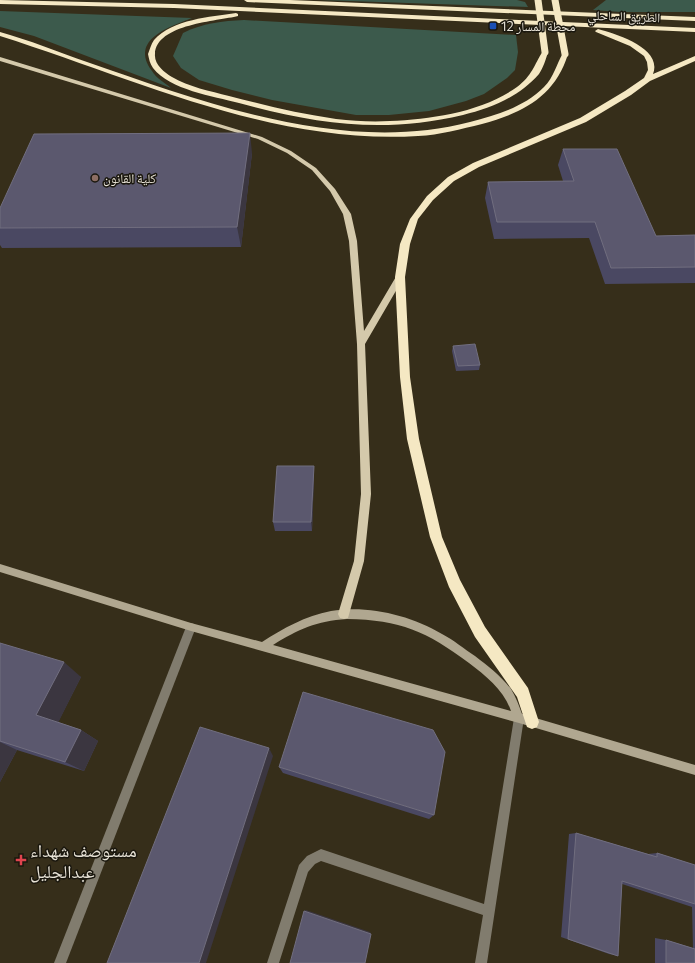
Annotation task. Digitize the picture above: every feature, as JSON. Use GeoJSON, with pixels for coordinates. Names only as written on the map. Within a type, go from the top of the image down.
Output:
{"type":"FeatureCollection","features":[{"type":"Feature","properties":{"kind":"highway","name":"الطريق الساحلي"},"geometry":{"type":"LineString","coordinates":[[247,0],[695,19]]}},
{"type":"Feature","properties":{"kind":"highway"},"geometry":{"type":"LineString","coordinates":[[306,13],[241,15],[211,18],[186,24],[166,34],[156,42],[151,54],[155,66],[167,77],[191,87],[249,104],[314,117],[369,124],[413,122],[457,115],[492,104],[522,89],[544,62],[546,52],[538,0]]}},
{"type":"Feature","properties":{"kind":"highway"},"geometry":{"type":"LineString","coordinates":[[0,34],[180,96],[241,113],[311,128],[371,134],[419,134],[466,126],[506,114],[539,96],[554,81],[562,65],[565,54],[555,0]]}},
{"type":"Feature","properties":{"kind":"highway","name":"الطريق الساحلي"},"geometry":{"type":"LineString","coordinates":[[0,2],[306,13],[577,27],[695,30]]}},
{"type":"Feature","properties":{"kind":"highway"},"geometry":{"type":"LineString","coordinates":[[577,27],[598,31],[625,40],[639,49],[649,59],[651,69],[647,79]]}},
{"type":"Feature","properties":{"kind":"highway"},"geometry":{"type":"LineString","coordinates":[[532,722],[523,693],[480,632],[454,583],[436,537],[413,440],[405,376],[400,276],[405,244],[414,219],[430,198],[451,179],[476,165],[583,120],[628,93],[647,79],[695,58]]}},
{"type":"Feature","properties":{"kind":"main road"},"geometry":{"type":"LineString","coordinates":[[0,60],[260,138],[289,152],[314,169],[333,190],[347,214],[353,241],[361,344],[366,494],[359,560],[344,614]]}},
{"type":"Feature","properties":{"kind":"main road"},"geometry":{"type":"LineString","coordinates":[[361,344],[400,276]]}},
{"type":"Feature","properties":{"kind":"street"},"geometry":{"type":"LineString","coordinates":[[0,568],[191,627],[519,718],[695,770]]}},
{"type":"Feature","properties":{"kind":"street"},"geometry":{"type":"LineString","coordinates":[[262,647],[294,627],[319,618],[344,614],[368,614],[414,625],[434,633],[481,667],[501,685],[511,698],[519,718],[481,963]]}},
{"type":"Feature","properties":{"kind":"street"},"geometry":{"type":"LineString","coordinates":[[60,963],[191,627]]}},
{"type":"Feature","properties":{"kind":"street"},"geometry":{"type":"LineString","coordinates":[[273,963],[303,869],[311,860],[321,855],[488,911]]}},
{"type":"Feature","properties":{"kind":"green space"},"geometry":{"type":"Polygon","coordinates":[[[320,0],[517,0],[525,2],[528,7],[320,0]]]}},
{"type":"Feature","properties":{"kind":"green space"},"geometry":{"type":"Polygon","coordinates":[[[606,0],[695,0],[695,12],[621,12],[593,10],[606,0]]]}},
{"type":"Feature","properties":{"kind":"green space"},"geometry":{"type":"Polygon","coordinates":[[[0,11],[192,18],[164,30],[155,36],[145,50],[146,60],[154,74],[171,88],[34,36],[0,27],[0,11]]]}},
{"type":"Feature","properties":{"kind":"green space"},"geometry":{"type":"Polygon","coordinates":[[[244,20],[516,35],[518,52],[515,70],[507,78],[484,94],[466,101],[429,111],[389,115],[356,115],[272,100],[199,80],[181,68],[173,56],[183,33],[213,23],[244,20]]]}},
{"type":"Feature","properties":{"kind":"building"},"geometry":{"type":"Polygon","coordinates":[[[250,133],[237,227],[0,228],[0,208],[34,134],[250,133]]]}},
{"type":"Feature","properties":{"kind":"building"},"geometry":{"type":"Polygon","coordinates":[[[563,149],[617,149],[656,236],[695,235],[695,267],[611,268],[595,222],[497,222],[488,182],[574,181],[563,149]]]}},
{"type":"Feature","properties":{"kind":"building"},"geometry":{"type":"Polygon","coordinates":[[[475,344],[480,365],[458,366],[453,346],[475,344]]]}},
{"type":"Feature","properties":{"kind":"building"},"geometry":{"type":"Polygon","coordinates":[[[277,466],[314,466],[311,522],[273,522],[277,466]]]}},
{"type":"Feature","properties":{"kind":"building"},"geometry":{"type":"Polygon","coordinates":[[[0,643],[64,662],[36,715],[81,730],[65,762],[0,741],[0,643]]]}},
{"type":"Feature","properties":{"kind":"building"},"geometry":{"type":"Polygon","coordinates":[[[303,692],[433,730],[445,752],[434,815],[279,767],[303,692]]]}},
{"type":"Feature","properties":{"kind":"building"},"geometry":{"type":"Polygon","coordinates":[[[200,727],[269,748],[199,963],[107,963],[200,727]]]}},
{"type":"Feature","properties":{"kind":"building"},"geometry":{"type":"Polygon","coordinates":[[[576,833],[657,857],[657,853],[695,865],[695,904],[622,881],[618,956],[568,939],[576,833]]]}},
{"type":"Feature","properties":{"kind":"building"},"geometry":{"type":"Polygon","coordinates":[[[304,911],[371,934],[365,963],[290,963],[304,911]]]}},
{"type":"Feature","properties":{"kind":"building"},"geometry":{"type":"Polygon","coordinates":[[[666,940],[695,949],[695,963],[666,963],[666,940]]]}},
{"type":"Feature","properties":{"kind":"place","name":"محطة المسار 12"},"geometry":{"type":"Point","coordinates":[493,26]}},
{"type":"Feature","properties":{"kind":"place","name":"كلية القانون"},"geometry":{"type":"Point","coordinates":[95,178]}},
{"type":"Feature","properties":{"kind":"place","name":"مستوصف شهداء عبدالجليل"},"geometry":{"type":"Point","coordinates":[21,860]}}]}
